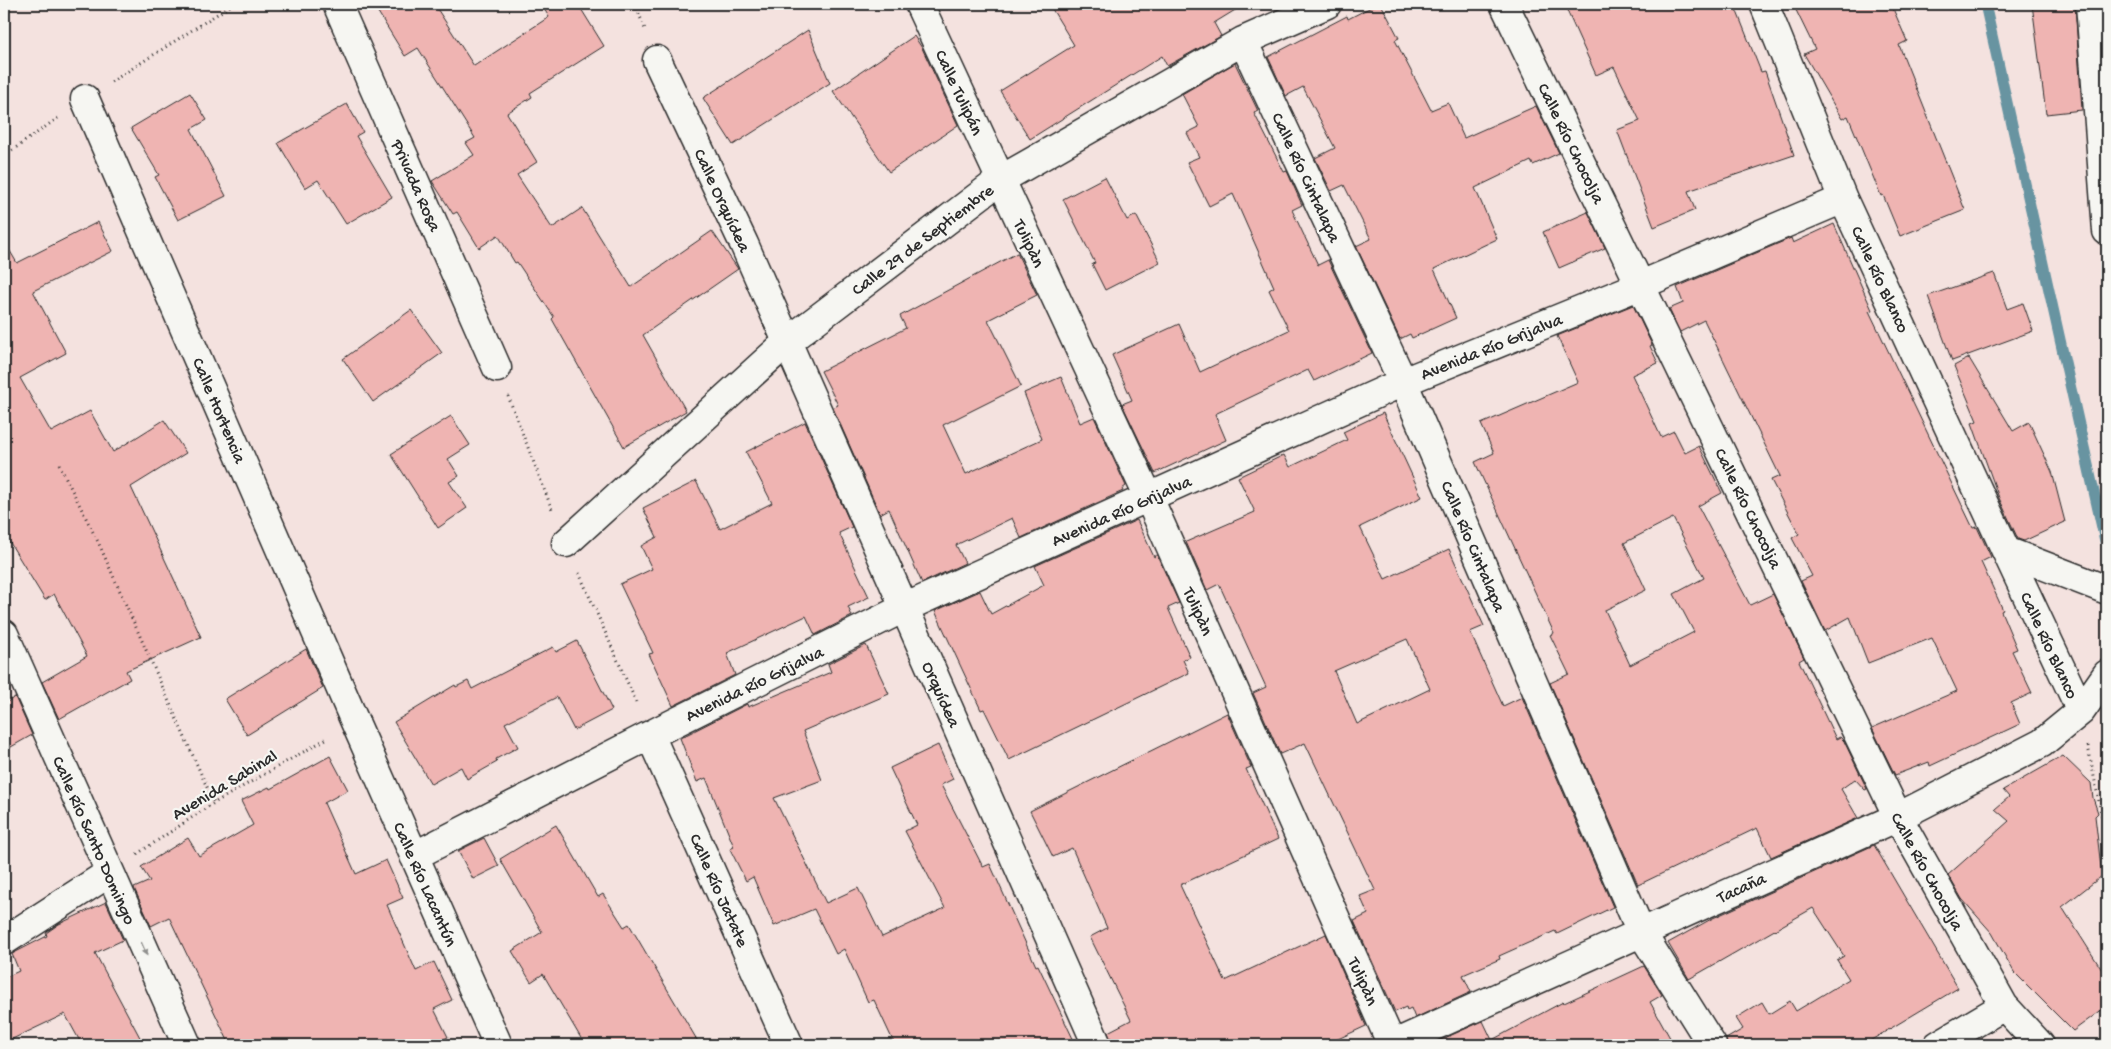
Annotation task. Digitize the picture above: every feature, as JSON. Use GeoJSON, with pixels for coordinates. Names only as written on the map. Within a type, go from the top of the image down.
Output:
{"type":"FeatureCollection","features":[{"type":"Feature","properties":{"kind":"street","name":"Privada Rosa"},"geometry":{"type":"LineString","coordinates":[[337,4],[497,368]]}},
{"type":"Feature","properties":{"kind":"street","name":"Calle Tulipán"},"geometry":{"type":"LineString","coordinates":[[919,4],[1000,180]]}},
{"type":"Feature","properties":{"kind":"street","name":"Calle 29 de Septiembre"},"geometry":{"type":"LineString","coordinates":[[566,542],[787,342],[1000,180],[1243,41],[1327,4]]}},
{"type":"Feature","properties":{"kind":"street","name":"Calle Río Chocolja"},"geometry":{"type":"LineString","coordinates":[[1504,4],[1898,817],[2004,1006],[2040,1045]]}},
{"type":"Feature","properties":{"kind":"street","name":"Calle Río Blanco"},"geometry":{"type":"LineString","coordinates":[[1764,4],[1843,199],[2081,711]]}},
{"type":"Feature","properties":{"kind":"street"},"geometry":{"type":"LineString","coordinates":[[2090,4],[2107,231]]}},
{"type":"Feature","properties":{"kind":"street","name":"Calle Río Cintalapa"},"geometry":{"type":"LineString","coordinates":[[1243,41],[1403,382],[1641,932],[1712,1045]]}},
{"type":"Feature","properties":{"kind":"street","name":"Calle Orquídea"},"geometry":{"type":"LineString","coordinates":[[657,60],[744,244],[787,342]]}},
{"type":"Feature","properties":{"kind":"street","name":"Calle Hortencia"},"geometry":{"type":"LineString","coordinates":[[85,99],[354,722]]}},
{"type":"Feature","properties":{"kind":"street","name":"Tulipàn"},"geometry":{"type":"LineString","coordinates":[[1000,180],[1149,498],[1392,1045]]}},
{"type":"Feature","properties":{"kind":"street","name":"Avenida Río Grijalva"},"geometry":{"type":"LineString","coordinates":[[414,856],[904,608],[1403,382],[1641,285],[1843,199]]}},
{"type":"Feature","properties":{"kind":"street","name":"Orquídea"},"geometry":{"type":"LineString","coordinates":[[787,342],[1098,1045]]}},
{"type":"Feature","properties":{"kind":"street","name":"Calle Río Blanco"},"geometry":{"type":"LineString","coordinates":[[2006,551],[2107,590]]}},
{"type":"Feature","properties":{"kind":"street","name":"Calle Río Santo Domingo"},"geometry":{"type":"LineString","coordinates":[[4,634],[187,1045]]}},
{"type":"Feature","properties":{"kind":"street","name":"Tacaña"},"geometry":{"type":"LineString","coordinates":[[1392,1045],[1898,817],[2042,743],[2081,711],[2107,674]]}},
{"type":"Feature","properties":{"kind":"street","name":"Calle Río Lacantún"},"geometry":{"type":"LineString","coordinates":[[354,722],[498,1045]]}},
{"type":"Feature","properties":{"kind":"street","name":"Calle Río Jatate"},"geometry":{"type":"LineString","coordinates":[[650,735],[789,1045]]}},
{"type":"Feature","properties":{"kind":"street"},"geometry":{"type":"LineString","coordinates":[[4,941],[109,873]]}},
{"type":"Feature","properties":{"kind":"street"},"geometry":{"type":"LineString","coordinates":[[1938,1045],[2004,1006]]}},
{"type":"Feature","properties":{"kind":"path"},"geometry":{"type":"LineString","coordinates":[[4,156],[85,99],[233,4]]}},
{"type":"Feature","properties":{"kind":"path"},"geometry":{"type":"LineString","coordinates":[[59,464],[99,544],[214,802]]}},
{"type":"Feature","properties":{"kind":"path"},"geometry":{"type":"LineString","coordinates":[[2081,711],[2107,843]]}},
{"type":"Feature","properties":{"kind":"path","name":"Avenida Sabinal"},"geometry":{"type":"LineString","coordinates":[[109,873],[214,802],[354,722]]}},
{"type":"Feature","properties":{"kind":"building"},"geometry":{"type":"Polygon","coordinates":[[[373,4],[434,4],[474,66],[549,17],[541,4],[578,4],[604,46],[530,93],[532,97],[507,113],[537,162],[517,175],[552,228],[582,208],[631,287],[712,231],[738,269],[643,335],[686,411],[624,447],[552,319],[554,317],[517,262],[515,263],[498,235],[479,248],[457,212],[453,214],[432,181],[474,155],[466,143],[475,138],[418,48],[405,56],[373,4]]]}},
{"type":"Feature","properties":{"kind":"building"},"geometry":{"type":"Polygon","coordinates":[[[1049,4],[1245,4],[1214,23],[1221,36],[1167,66],[1162,56],[1030,139],[1000,91],[1074,45],[1049,4]]]}},
{"type":"Feature","properties":{"kind":"building"},"geometry":{"type":"Polygon","coordinates":[[[1377,4],[1381,4],[1399,38],[1395,40],[1431,110],[1448,103],[1464,138],[1536,106],[1559,153],[1533,165],[1531,161],[1475,188],[1497,239],[1434,269],[1456,318],[1412,338],[1410,334],[1400,339],[1356,246],[1371,239],[1344,185],[1331,191],[1315,158],[1335,148],[1303,87],[1286,96],[1268,57],[1347,16],[1348,19],[1377,4]]]}},
{"type":"Feature","properties":{"kind":"building"},"geometry":{"type":"Polygon","coordinates":[[[1564,4],[1734,4],[1761,72],[1765,71],[1794,155],[1688,191],[1695,210],[1654,227],[1617,130],[1640,121],[1614,67],[1596,75],[1564,4]]]}},
{"type":"Feature","properties":{"kind":"building"},"geometry":{"type":"Polygon","coordinates":[[[1793,4],[1891,4],[1907,41],[1899,45],[1965,210],[1900,236],[1883,195],[1881,196],[1848,116],[1842,119],[1804,54],[1815,49],[1793,4]]]}},
{"type":"Feature","properties":{"kind":"building"},"geometry":{"type":"Polygon","coordinates":[[[2032,4],[2075,4],[2082,110],[2046,114],[2032,4]]]}},
{"type":"Feature","properties":{"kind":"building"},"geometry":{"type":"Polygon","coordinates":[[[808,30],[830,83],[733,145],[703,98],[808,30]]]}},
{"type":"Feature","properties":{"kind":"building"},"geometry":{"type":"Polygon","coordinates":[[[914,36],[922,48],[958,125],[889,172],[833,91],[914,36]]]}},
{"type":"Feature","properties":{"kind":"building"},"geometry":{"type":"Polygon","coordinates":[[[1235,63],[1258,111],[1254,113],[1284,172],[1287,171],[1302,205],[1292,210],[1318,265],[1328,260],[1372,353],[1314,381],[1308,370],[1215,414],[1226,440],[1155,473],[1122,404],[1132,400],[1112,355],[1179,324],[1200,372],[1289,330],[1269,290],[1274,287],[1233,194],[1209,206],[1187,162],[1199,157],[1187,133],[1199,127],[1182,94],[1235,63]]]}},
{"type":"Feature","properties":{"kind":"building"},"geometry":{"type":"Polygon","coordinates":[[[190,93],[207,120],[191,129],[226,196],[178,220],[155,177],[159,175],[131,128],[190,93]]]}},
{"type":"Feature","properties":{"kind":"building"},"geometry":{"type":"Polygon","coordinates":[[[347,104],[363,132],[356,136],[392,197],[346,224],[318,180],[305,188],[278,143],[347,104]]]}},
{"type":"Feature","properties":{"kind":"building"},"geometry":{"type":"Polygon","coordinates":[[[1105,177],[1127,220],[1136,215],[1160,262],[1105,290],[1092,264],[1095,263],[1063,199],[1105,177]]]}},
{"type":"Feature","properties":{"kind":"building"},"geometry":{"type":"Polygon","coordinates":[[[1588,212],[1605,248],[1559,268],[1543,232],[1588,212]]]}},
{"type":"Feature","properties":{"kind":"building"},"geometry":{"type":"Polygon","coordinates":[[[98,222],[113,251],[33,291],[66,353],[20,378],[51,432],[90,411],[113,452],[164,420],[186,453],[131,487],[201,637],[126,671],[130,679],[59,719],[42,682],[87,656],[54,594],[45,600],[4,533],[4,241],[17,263],[98,222]]]}},
{"type":"Feature","properties":{"kind":"building"},"geometry":{"type":"Polygon","coordinates":[[[1834,224],[1872,310],[1869,311],[1973,528],[1977,527],[1991,557],[1981,562],[2003,610],[2001,611],[2017,649],[2012,651],[2032,693],[2011,703],[2020,724],[1930,766],[1929,762],[1895,775],[1872,728],[1957,691],[1932,638],[1868,663],[1850,617],[1825,631],[1801,581],[1812,576],[1792,538],[1799,534],[1771,480],[1780,476],[1704,320],[1680,332],[1669,309],[1683,303],[1677,287],[1791,238],[1793,243],[1834,224]]]}},
{"type":"Feature","properties":{"kind":"building"},"geometry":{"type":"Polygon","coordinates":[[[1017,253],[1037,295],[988,320],[1021,386],[943,425],[966,474],[1042,439],[1024,393],[1061,377],[1080,423],[1094,417],[1126,486],[1122,489],[1123,491],[1021,538],[1012,518],[956,545],[965,563],[922,583],[889,509],[880,514],[833,408],[838,405],[821,371],[906,328],[900,316],[1017,253]]]}},
{"type":"Feature","properties":{"kind":"building"},"geometry":{"type":"Polygon","coordinates":[[[1994,273],[2007,309],[2023,303],[2033,331],[1952,361],[1928,296],[1994,273]]]}},
{"type":"Feature","properties":{"kind":"building"},"geometry":{"type":"Polygon","coordinates":[[[1633,305],[1652,345],[1650,346],[1658,363],[1632,375],[1661,437],[1674,431],[1685,453],[1699,446],[1722,493],[1698,506],[1750,605],[1773,594],[1804,658],[1799,661],[1836,739],[1840,737],[1844,741],[1867,789],[1865,790],[1855,779],[1841,789],[1858,818],[1771,857],[1757,828],[1638,885],[1550,683],[1569,674],[1550,635],[1554,633],[1475,462],[1494,453],[1481,424],[1578,382],[1557,336],[1633,305]],[[1673,518],[1624,543],[1646,590],[1605,610],[1630,665],[1694,632],[1674,594],[1704,578],[1673,518]]]}},
{"type":"Feature","properties":{"kind":"building"},"geometry":{"type":"Polygon","coordinates":[[[411,310],[442,353],[373,402],[343,359],[411,310]]]}},
{"type":"Feature","properties":{"kind":"building"},"geometry":{"type":"Polygon","coordinates":[[[1969,358],[2013,431],[2029,422],[2052,472],[2065,522],[2024,541],[2018,539],[1999,498],[1972,423],[1977,421],[1954,366],[1969,358]]]}},
{"type":"Feature","properties":{"kind":"building"},"geometry":{"type":"Polygon","coordinates":[[[1383,413],[1422,497],[1360,527],[1385,579],[1449,549],[1484,626],[1470,632],[1503,706],[1522,697],[1613,907],[1557,934],[1555,931],[1499,956],[1500,959],[1463,975],[1471,992],[1415,1018],[1411,1008],[1407,1010],[1406,1007],[1395,1012],[1354,921],[1368,914],[1360,896],[1375,890],[1305,743],[1280,754],[1253,693],[1266,687],[1219,584],[1207,590],[1186,542],[1255,512],[1238,477],[1284,455],[1290,467],[1347,440],[1343,432],[1383,413]],[[1407,639],[1334,671],[1357,724],[1430,689],[1407,639]]]}},
{"type":"Feature","properties":{"kind":"building"},"geometry":{"type":"Polygon","coordinates":[[[451,416],[470,445],[448,459],[459,476],[449,482],[467,508],[438,528],[391,454],[451,416]]]}},
{"type":"Feature","properties":{"kind":"building"},"geometry":{"type":"Polygon","coordinates":[[[805,422],[852,527],[839,533],[869,597],[848,607],[852,616],[815,635],[806,616],[727,653],[735,675],[673,706],[649,654],[653,653],[620,584],[652,569],[641,546],[657,537],[643,508],[696,481],[720,529],[772,503],[746,452],[805,422]]]}},
{"type":"Feature","properties":{"kind":"building"},"geometry":{"type":"Polygon","coordinates":[[[1137,520],[1154,557],[1157,555],[1179,603],[1168,608],[1190,657],[1183,660],[1189,673],[1009,760],[984,709],[981,710],[935,611],[980,591],[991,614],[1044,585],[1035,566],[1137,520]]]}},
{"type":"Feature","properties":{"kind":"building"},"geometry":{"type":"Polygon","coordinates":[[[577,641],[612,710],[574,730],[557,697],[505,723],[518,747],[496,759],[497,762],[467,779],[461,767],[431,784],[394,722],[455,685],[456,687],[468,681],[472,689],[553,647],[556,652],[577,641]]]}},
{"type":"Feature","properties":{"kind":"building"},"geometry":{"type":"Polygon","coordinates":[[[866,645],[889,694],[803,731],[822,780],[774,798],[826,903],[858,888],[882,937],[945,908],[905,831],[917,825],[890,768],[938,745],[953,779],[941,785],[983,867],[990,864],[1036,966],[1038,965],[1076,1045],[895,1045],[874,1000],[868,1002],[844,949],[836,954],[814,909],[774,926],[753,877],[746,881],[730,849],[734,847],[706,778],[697,782],[680,738],[747,704],[748,707],[831,672],[828,664],[866,645]]]}},
{"type":"Feature","properties":{"kind":"building"},"geometry":{"type":"Polygon","coordinates":[[[306,649],[323,688],[247,735],[225,699],[306,649]]]}},
{"type":"Feature","properties":{"kind":"building"},"geometry":{"type":"Polygon","coordinates":[[[15,697],[32,735],[4,751],[4,704],[15,697]]]}},
{"type":"Feature","properties":{"kind":"building"},"geometry":{"type":"Polygon","coordinates":[[[1227,713],[1251,767],[1246,769],[1278,839],[1180,885],[1225,981],[1326,934],[1366,1026],[1325,1045],[1112,1045],[1108,1032],[1131,1020],[1090,937],[1107,928],[1072,848],[1053,857],[1030,811],[1227,713]]]}},
{"type":"Feature","properties":{"kind":"building"},"geometry":{"type":"Polygon","coordinates":[[[330,756],[348,790],[324,803],[356,874],[386,860],[403,898],[387,905],[416,971],[434,962],[452,1000],[434,1009],[448,1037],[432,1045],[230,1045],[169,917],[151,926],[134,888],[150,881],[141,867],[188,838],[199,856],[253,825],[241,801],[269,787],[270,789],[330,756]]]}},
{"type":"Feature","properties":{"kind":"building"},"geometry":{"type":"Polygon","coordinates":[[[2063,756],[2091,783],[2098,813],[2095,816],[2102,876],[2062,907],[2107,978],[2107,1006],[2073,1031],[2014,972],[1992,933],[1962,899],[1948,875],[2009,821],[1995,809],[2009,797],[2003,790],[2063,756]]]}},
{"type":"Feature","properties":{"kind":"building"},"geometry":{"type":"Polygon","coordinates":[[[556,825],[598,897],[603,894],[624,927],[629,924],[700,1045],[585,1045],[543,974],[531,982],[512,951],[542,932],[500,859],[556,825]]]}},
{"type":"Feature","properties":{"kind":"building"},"geometry":{"type":"Polygon","coordinates":[[[484,838],[499,866],[473,879],[458,851],[484,838]]]}},
{"type":"Feature","properties":{"kind":"building"},"geometry":{"type":"Polygon","coordinates":[[[1874,845],[1958,988],[1863,1045],[1727,1045],[1726,1039],[1743,1029],[1736,1018],[1762,1002],[1769,1014],[1790,1001],[1796,1011],[1849,979],[1837,960],[1844,956],[1813,908],[1689,979],[1668,943],[1713,918],[1874,845]]]}},
{"type":"Feature","properties":{"kind":"building"},"geometry":{"type":"Polygon","coordinates":[[[106,902],[123,940],[95,953],[144,1045],[82,1045],[65,1014],[4,1043],[4,978],[19,971],[12,954],[47,936],[46,933],[59,924],[106,902]]]}},
{"type":"Feature","properties":{"kind":"building"},"geometry":{"type":"Polygon","coordinates":[[[1644,966],[1662,995],[1650,1002],[1674,1045],[1429,1045],[1483,1021],[1492,1040],[1563,1002],[1644,966]]]}},
{"type":"Feature","properties":{"kind":"waterway"},"geometry":{"type":"LineString","coordinates":[[1985,4],[2105,541]]}}]}
